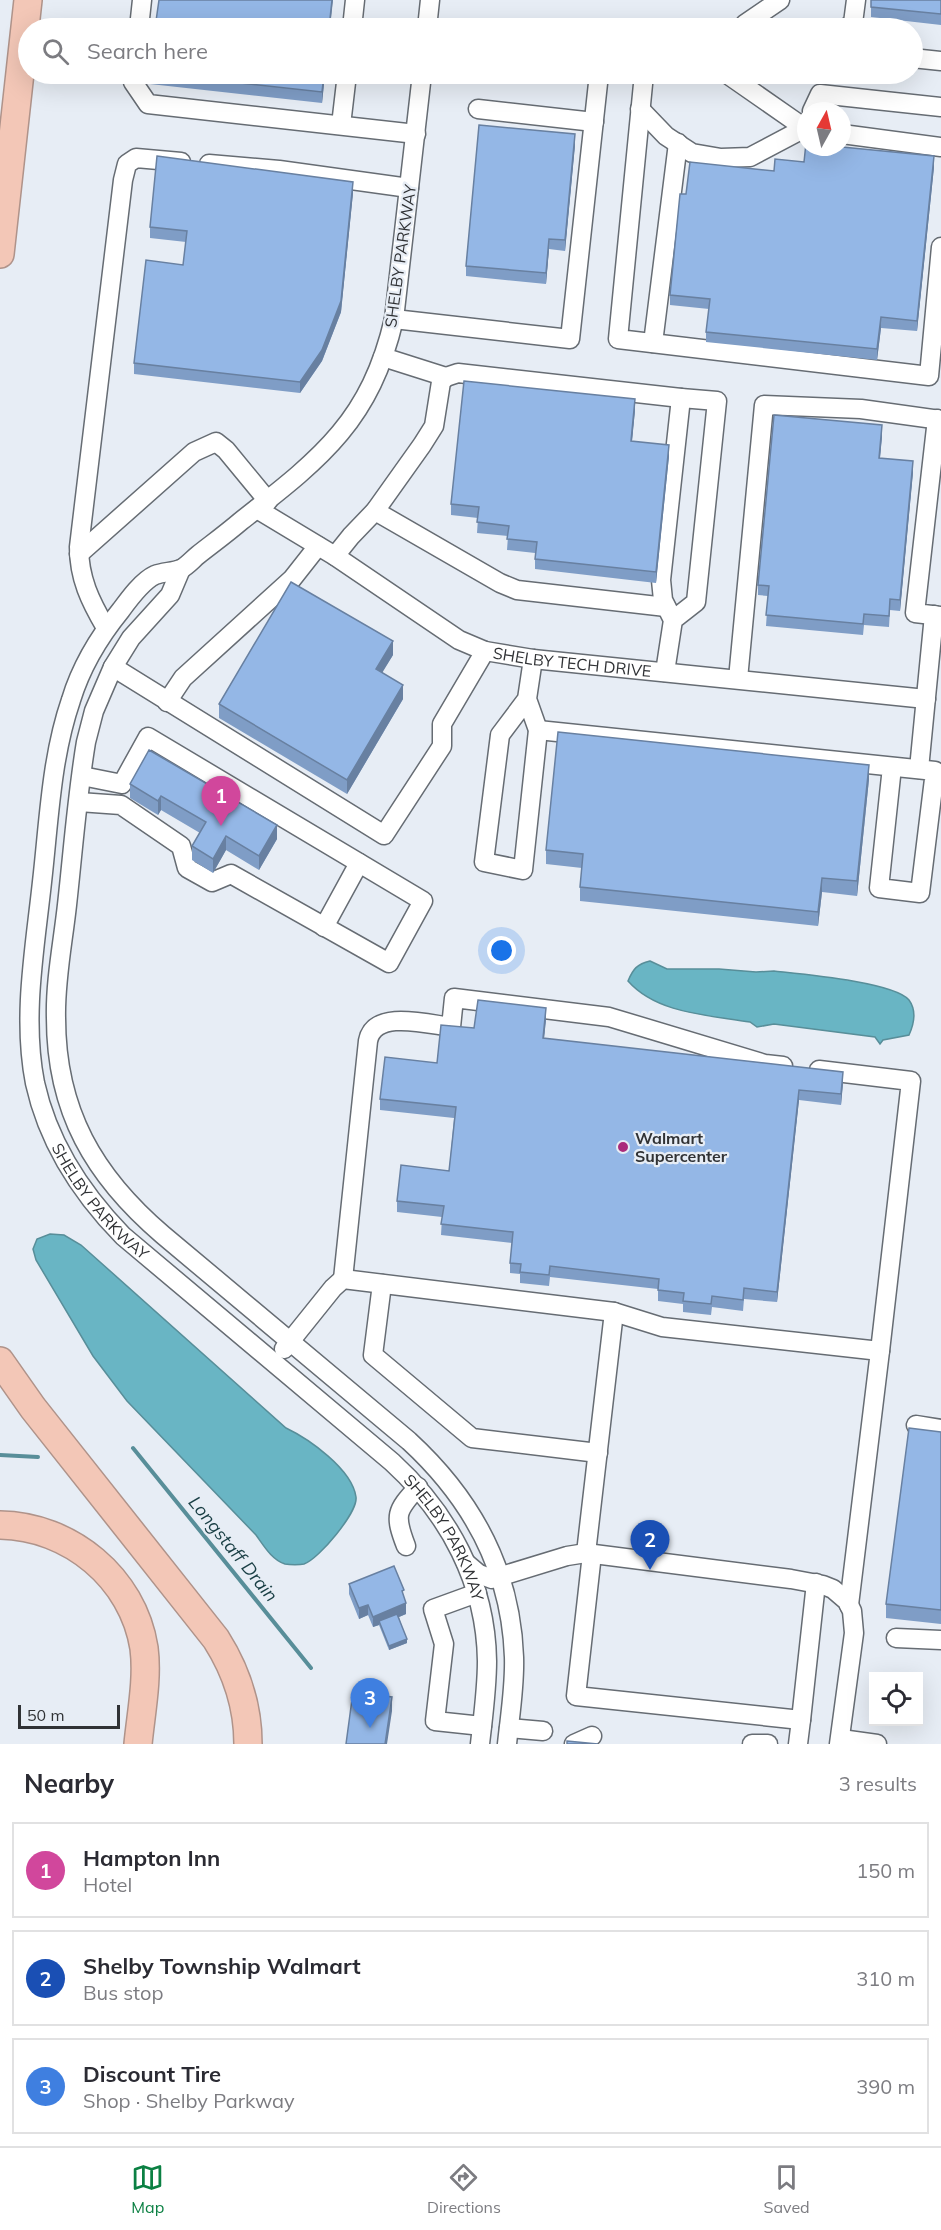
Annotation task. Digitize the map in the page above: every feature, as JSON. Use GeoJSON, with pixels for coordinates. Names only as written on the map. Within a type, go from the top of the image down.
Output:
{"type":"FeatureCollection","features":[{"type":"Feature","properties":{"kind":"highway"},"geometry":{"type":"LineString","coordinates":[[26,18],[28,0]]}},
{"type":"Feature","properties":{"kind":"highway"},"geometry":{"type":"LineString","coordinates":[[0,254],[19,84]]}},
{"type":"Feature","properties":{"kind":"highway"},"geometry":{"type":"LineString","coordinates":[[0,1361],[33,1408],[216,1639],[228,1658],[242,1695],[248,1744]]}},
{"type":"Feature","properties":{"kind":"highway"},"geometry":{"type":"LineString","coordinates":[[0,1525],[24,1526],[55,1535],[86,1553],[118,1586],[139,1627],[143,1648],[145,1669],[138,1744]]}},
{"type":"Feature","properties":{"kind":"street"},"geometry":{"type":"LineString","coordinates":[[140,18],[142,0]]}},
{"type":"Feature","properties":{"kind":"street"},"geometry":{"type":"LineString","coordinates":[[353,18],[355,0]]}},
{"type":"Feature","properties":{"kind":"street"},"geometry":{"type":"LineString","coordinates":[[428,18],[430,0]]}},
{"type":"Feature","properties":{"kind":"street"},"geometry":{"type":"LineString","coordinates":[[754,18],[780,0]]}},
{"type":"Feature","properties":{"kind":"street"},"geometry":{"type":"LineString","coordinates":[[854,18],[856,0]]}},
{"type":"Feature","properties":{"kind":"street"},"geometry":{"type":"LineString","coordinates":[[923,59],[941,61]]}},
{"type":"Feature","properties":{"kind":"street"},"geometry":{"type":"LineString","coordinates":[[134,84],[148,104],[416,134]]}},
{"type":"Feature","properties":{"kind":"street"},"geometry":{"type":"LineString","coordinates":[[341,125],[346,84]]}},
{"type":"Feature","properties":{"kind":"street","name":"SHELBY PARKWAY"},"geometry":{"type":"LineString","coordinates":[[421,84],[394,319],[383,357],[367,393],[344,430],[315,462],[181,568],[153,576],[134,594],[106,628],[86,663],[71,699],[60,741],[52,789],[29,1019],[32,1061],[41,1106],[61,1154],[87,1197],[123,1236],[393,1462],[418,1487],[439,1513],[466,1563],[477,1593],[485,1627],[487,1683],[481,1735]]}},
{"type":"Feature","properties":{"kind":"street"},"geometry":{"type":"LineString","coordinates":[[394,319],[570,339],[598,84]]}},
{"type":"Feature","properties":{"kind":"street"},"geometry":{"type":"LineString","coordinates":[[643,84],[618,339],[929,376],[941,247]]}},
{"type":"Feature","properties":{"kind":"street"},"geometry":{"type":"LineString","coordinates":[[742,84],[797,122]]}},
{"type":"Feature","properties":{"kind":"street"},"geometry":{"type":"LineString","coordinates":[[816,102],[820,94],[941,107]]}},
{"type":"Feature","properties":{"kind":"street"},"geometry":{"type":"LineString","coordinates":[[478,109],[594,122]]}},
{"type":"Feature","properties":{"kind":"street"},"geometry":{"type":"LineString","coordinates":[[640,109],[666,136],[692,153],[721,158],[750,157],[797,131]]}},
{"type":"Feature","properties":{"kind":"street"},"geometry":{"type":"LineString","coordinates":[[851,135],[941,147]]}},
{"type":"Feature","properties":{"kind":"street"},"geometry":{"type":"LineString","coordinates":[[653,343],[678,143]]}},
{"type":"Feature","properties":{"kind":"street"},"geometry":{"type":"LineString","coordinates":[[106,628],[85,590],[79,569],[79,554],[127,164],[136,158],[268,169],[409,188]]}},
{"type":"Feature","properties":{"kind":"street"},"geometry":{"type":"LineString","coordinates":[[383,357],[446,377]]}},
{"type":"Feature","properties":{"kind":"street"},"geometry":{"type":"LineString","coordinates":[[335,556],[375,511],[434,426],[439,390],[441,382],[446,377],[458,373],[717,401],[696,602],[670,613],[517,590],[500,583],[375,511]]}},
{"type":"Feature","properties":{"kind":"street"},"geometry":{"type":"LineString","coordinates":[[666,672],[670,613],[663,600],[661,580],[681,398]]}},
{"type":"Feature","properties":{"kind":"street"},"geometry":{"type":"LineString","coordinates":[[738,679],[764,405],[861,409],[939,420],[915,613],[937,616],[919,769]]}},
{"type":"Feature","properties":{"kind":"street","name":"SHELBY TECH DRIVE"},"geometry":{"type":"LineString","coordinates":[[79,554],[194,452],[216,442],[226,450],[262,505],[318,546],[459,640],[485,651],[533,659],[926,699]]}},
{"type":"Feature","properties":{"kind":"street"},"geometry":{"type":"LineString","coordinates":[[168,702],[183,678],[292,579],[318,546]]}},
{"type":"Feature","properties":{"kind":"street","name":"SHELBY PARKWAY"},"geometry":{"type":"LineString","coordinates":[[181,568],[170,595],[131,638],[113,667],[90,724],[81,776],[56,1016],[60,1070],[72,1115],[95,1161],[128,1203],[426,1457],[451,1484],[474,1518],[500,1576],[511,1618],[514,1658],[508,1736]]}},
{"type":"Feature","properties":{"kind":"street"},"geometry":{"type":"LineString","coordinates":[[113,667],[384,835],[442,747],[442,724],[485,651]]}},
{"type":"Feature","properties":{"kind":"street"},"geometry":{"type":"LineString","coordinates":[[527,699],[500,735],[484,862],[524,870],[538,730],[527,699],[533,659]]}},
{"type":"Feature","properties":{"kind":"street"},"geometry":{"type":"LineString","coordinates":[[71,699],[85,706],[90,724]]}},
{"type":"Feature","properties":{"kind":"street"},"geometry":{"type":"LineString","coordinates":[[538,730],[935,771],[920,893],[879,888],[892,767]]}},
{"type":"Feature","properties":{"kind":"street"},"geometry":{"type":"LineString","coordinates":[[79,802],[121,805],[190,847],[187,867],[195,872],[212,882],[225,867],[389,963],[423,901],[148,737],[122,784],[121,805]]}},
{"type":"Feature","properties":{"kind":"street"},"geometry":{"type":"LineString","coordinates":[[81,776],[122,784]]}},
{"type":"Feature","properties":{"kind":"street"},"geometry":{"type":"LineString","coordinates":[[324,927],[359,863]]}},
{"type":"Feature","properties":{"kind":"street"},"geometry":{"type":"LineString","coordinates":[[343,1280],[368,1041],[374,1028],[382,1023],[392,1021],[451,1027],[454,998],[609,1017],[765,1064],[911,1081],[849,1605],[854,1633],[840,1742],[877,1744]]}},
{"type":"Feature","properties":{"kind":"street"},"geometry":{"type":"LineString","coordinates":[[273,1362],[333,1288],[343,1280],[614,1312],[662,1327],[880,1351]]}},
{"type":"Feature","properties":{"kind":"street"},"geometry":{"type":"LineString","coordinates":[[382,1284],[373,1355],[472,1438],[598,1453]]}},
{"type":"Feature","properties":{"kind":"street"},"geometry":{"type":"LineString","coordinates":[[614,1312],[598,1453],[576,1696],[801,1720]]}},
{"type":"Feature","properties":{"kind":"street"},"geometry":{"type":"LineString","coordinates":[[325,1406],[337,1395],[357,1397]]}},
{"type":"Feature","properties":{"kind":"street"},"geometry":{"type":"LineString","coordinates":[[915,1425],[941,1429]]}},
{"type":"Feature","properties":{"kind":"street"},"geometry":{"type":"LineString","coordinates":[[406,1546],[397,1516],[402,1505],[418,1487]]}},
{"type":"Feature","properties":{"kind":"street"},"geometry":{"type":"LineString","coordinates":[[466,1563],[492,1579],[567,1556],[589,1554],[816,1583],[841,1594],[849,1605]]}},
{"type":"Feature","properties":{"kind":"street"},"geometry":{"type":"LineString","coordinates":[[798,1744],[816,1583]]}},
{"type":"Feature","properties":{"kind":"street"},"geometry":{"type":"LineString","coordinates":[[477,1593],[433,1609],[444,1644],[435,1721],[481,1735]]}},
{"type":"Feature","properties":{"kind":"street"},"geometry":{"type":"LineString","coordinates":[[896,1638],[941,1640]]}},
{"type":"Feature","properties":{"kind":"street"},"geometry":{"type":"LineString","coordinates":[[508,1736],[543,1731]]}},
{"type":"Feature","properties":{"kind":"street"},"geometry":{"type":"LineString","coordinates":[[574,1744],[592,1736]]}},
{"type":"Feature","properties":{"kind":"street"},"geometry":{"type":"LineString","coordinates":[[752,1744],[768,1744]]}},
{"type":"Feature","properties":{"kind":"water"},"geometry":{"type":"Polygon","coordinates":[[[650,961],[667,969],[774,971],[885,988],[909,1000],[914,1013],[913,1022],[909,1035],[883,1040],[880,1044],[875,1037],[774,1024],[757,1027],[750,1022],[701,1015],[669,1007],[640,992],[628,981],[636,968],[650,961]]]}},
{"type":"Feature","properties":{"kind":"water"},"geometry":{"type":"Polygon","coordinates":[[[50,1234],[64,1235],[81,1245],[286,1428],[317,1447],[347,1476],[353,1486],[355,1504],[344,1523],[319,1554],[304,1564],[287,1564],[272,1556],[256,1535],[127,1401],[93,1356],[36,1260],[33,1249],[37,1239],[50,1234]]]}},
{"type":"Feature","properties":{"kind":"building"},"geometry":{"type":"Polygon","coordinates":[[[159,0],[332,0],[330,18],[156,18],[159,0]]]}},
{"type":"Feature","properties":{"kind":"building"},"geometry":{"type":"Polygon","coordinates":[[[871,0],[941,0],[941,14],[871,7],[871,0]]]}},
{"type":"Feature","properties":{"kind":"building"},"geometry":{"type":"Polygon","coordinates":[[[249,84],[323,84],[322,92],[249,84]]]}},
{"type":"Feature","properties":{"kind":"building"},"geometry":{"type":"Polygon","coordinates":[[[479,125],[575,134],[565,240],[549,239],[546,273],[466,266],[479,125]]]}},
{"type":"Feature","properties":{"kind":"building"},"geometry":{"type":"Polygon","coordinates":[[[851,148],[934,156],[917,321],[881,317],[877,349],[706,332],[710,299],[670,295],[680,194],[686,194],[690,162],[774,171],[775,159],[804,162],[805,156],[851,156],[851,148]]]}},
{"type":"Feature","properties":{"kind":"building"},"geometry":{"type":"Polygon","coordinates":[[[157,156],[353,182],[341,301],[322,350],[300,382],[134,363],[146,260],[183,265],[187,231],[150,227],[157,156]]]}},
{"type":"Feature","properties":{"kind":"building"},"geometry":{"type":"Polygon","coordinates":[[[464,381],[635,399],[631,441],[669,445],[656,572],[535,559],[537,542],[507,539],[509,526],[477,522],[479,507],[451,504],[464,381]]]}},
{"type":"Feature","properties":{"kind":"building"},"geometry":{"type":"Polygon","coordinates":[[[774,415],[882,425],[879,458],[913,461],[900,600],[890,599],[889,616],[864,614],[863,624],[766,615],[769,586],[758,585],[774,415]]]}},
{"type":"Feature","properties":{"kind":"building"},"geometry":{"type":"Polygon","coordinates":[[[291,582],[393,641],[376,669],[403,685],[347,780],[219,704],[291,582]]]}},
{"type":"Feature","properties":{"kind":"building"},"geometry":{"type":"Polygon","coordinates":[[[558,732],[869,765],[857,881],[822,878],[818,912],[580,887],[583,854],[546,850],[558,732]]]}},
{"type":"Feature","properties":{"kind":"building"},"geometry":{"type":"Polygon","coordinates":[[[149,750],[277,825],[259,856],[226,836],[213,859],[192,846],[206,822],[161,796],[158,801],[130,784],[149,750]]]}},
{"type":"Feature","properties":{"kind":"building","name":"Walmart Supercenter"},"geometry":{"type":"Polygon","coordinates":[[[478,1000],[546,1008],[543,1038],[843,1072],[841,1094],[799,1090],[777,1292],[744,1288],[743,1300],[712,1296],[711,1304],[683,1301],[684,1293],[658,1290],[659,1279],[550,1266],[549,1275],[520,1272],[521,1264],[510,1263],[513,1232],[441,1224],[444,1206],[397,1201],[401,1165],[449,1171],[456,1107],[380,1099],[385,1057],[437,1063],[441,1025],[474,1028],[478,1000]]]}},
{"type":"Feature","properties":{"kind":"building"},"geometry":{"type":"Polygon","coordinates":[[[909,1428],[941,1432],[941,1610],[886,1604],[909,1428]]]}},
{"type":"Feature","properties":{"kind":"building"},"geometry":{"type":"Polygon","coordinates":[[[394,1566],[404,1590],[402,1591],[406,1603],[373,1617],[368,1605],[359,1608],[349,1584],[394,1566]]]}},
{"type":"Feature","properties":{"kind":"building"},"geometry":{"type":"Polygon","coordinates":[[[397,1614],[407,1639],[389,1646],[379,1621],[397,1614]]]}},
{"type":"Feature","properties":{"kind":"building"},"geometry":{"type":"Polygon","coordinates":[[[353,1692],[392,1697],[385,1744],[346,1744],[353,1692]]]}},
{"type":"Feature","properties":{"kind":"building"},"geometry":{"type":"Polygon","coordinates":[[[567,1741],[598,1744],[567,1744],[567,1741]]]}},
{"type":"Feature","properties":{"kind":"waterway","name":"Longstaff Drain"},"geometry":{"type":"LineString","coordinates":[[133,1448],[311,1668]]}},
{"type":"Feature","properties":{"kind":"waterway","name":"Longstaff Drain"},"geometry":{"type":"LineString","coordinates":[[0,1455],[38,1457]]}},
{"type":"Feature","properties":{"kind":"place","name":"Hampton Inn"},"geometry":{"type":"Point","coordinates":[221,826]}},
{"type":"Feature","properties":{"kind":"place","name":"Walmart Supercenter"},"geometry":{"type":"Point","coordinates":[623,1147]}},
{"type":"Feature","properties":{"kind":"place","name":"Shelby Township Walmart"},"geometry":{"type":"Point","coordinates":[650,1570]}},
{"type":"Feature","properties":{"kind":"place","name":"Discount Tire"},"geometry":{"type":"Point","coordinates":[370,1728]}}]}
